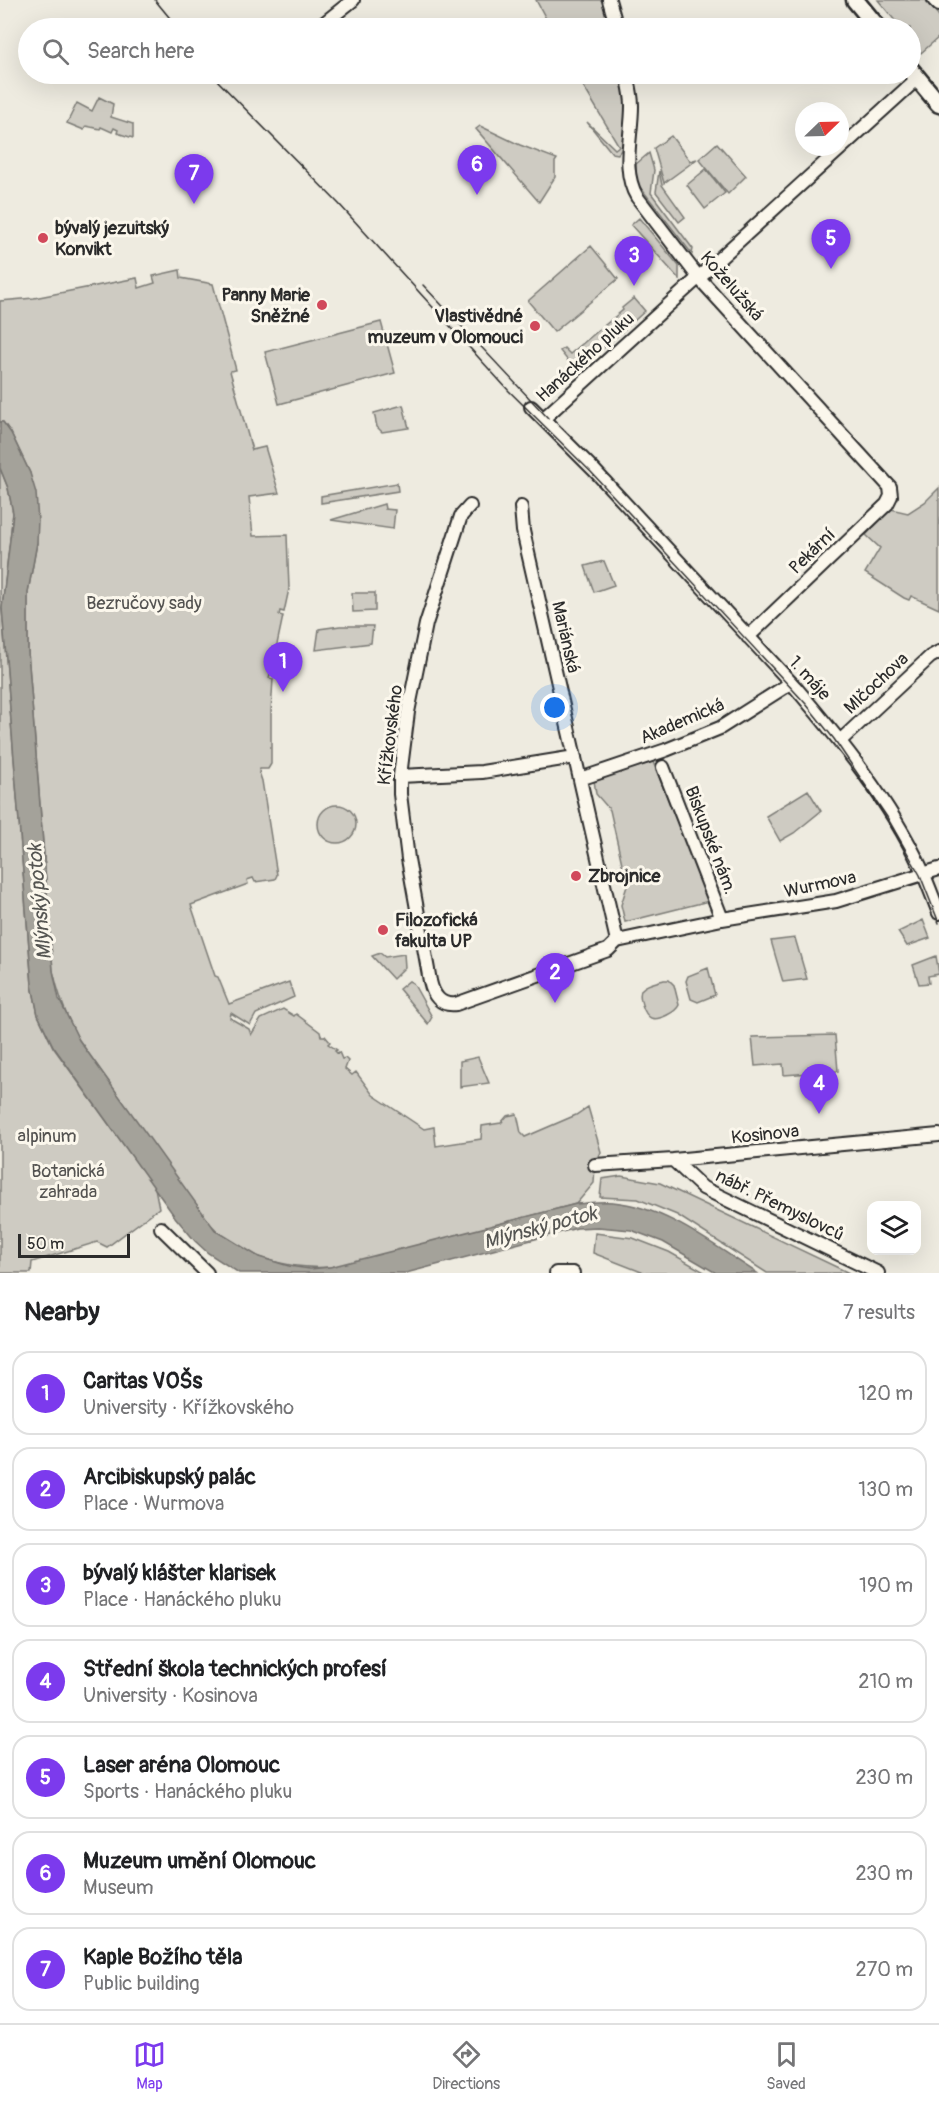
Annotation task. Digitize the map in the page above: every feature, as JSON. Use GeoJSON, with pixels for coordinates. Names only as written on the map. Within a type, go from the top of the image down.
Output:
{"type":"FeatureCollection","features":[{"type":"Feature","properties":{"kind":"main road"},"geometry":{"type":"LineString","coordinates":[[855,0],[870,18]]}},
{"type":"Feature","properties":{"kind":"main road"},"geometry":{"type":"LineString","coordinates":[[921,82],[939,104]]}},
{"type":"Feature","properties":{"kind":"street"},"geometry":{"type":"LineString","coordinates":[[330,18],[353,0]]}},
{"type":"Feature","properties":{"kind":"street"},"geometry":{"type":"LineString","coordinates":[[609,0],[614,18]]}},
{"type":"Feature","properties":{"kind":"street"},"geometry":{"type":"LineString","coordinates":[[934,0],[939,5]]}},
{"type":"Feature","properties":{"kind":"street","name":"Koželužská"},"geometry":{"type":"LineString","coordinates":[[629,84],[632,106],[628,172],[630,185],[637,197],[699,278],[890,487]]}},
{"type":"Feature","properties":{"kind":"street","name":"Hanáckého pluku"},"geometry":{"type":"LineString","coordinates":[[543,419],[699,278],[902,84]]}},
{"type":"Feature","properties":{"kind":"street","name":"1. máje"},"geometry":{"type":"LineString","coordinates":[[531,407],[616,494],[791,683],[840,741],[894,820],[924,874],[939,913]]}},
{"type":"Feature","properties":{"kind":"street","name":"Pekární"},"geometry":{"type":"LineString","coordinates":[[748,637],[887,504],[891,496],[890,487]]}},
{"type":"Feature","properties":{"kind":"street","name":"Křížkovského"},"geometry":{"type":"LineString","coordinates":[[470,506],[461,516],[426,624],[408,712],[400,776],[408,859],[430,981],[436,997],[447,1004],[456,1004],[608,950],[618,941]]}},
{"type":"Feature","properties":{"kind":"street","name":"Mariánská"},"geometry":{"type":"LineString","coordinates":[[521,507],[522,524],[575,757]]}},
{"type":"Feature","properties":{"kind":"street","name":"Mlčochova"},"geometry":{"type":"LineString","coordinates":[[840,741],[930,657],[939,652]]}},
{"type":"Feature","properties":{"kind":"street","name":"Akademická"},"geometry":{"type":"LineString","coordinates":[[580,778],[666,750],[720,728],[791,683]]}},
{"type":"Feature","properties":{"kind":"street"},"geometry":{"type":"LineString","coordinates":[[400,776],[482,772],[575,757],[618,941]]}},
{"type":"Feature","properties":{"kind":"street","name":"Biskupské nám."},"geometry":{"type":"LineString","coordinates":[[618,941],[722,919],[663,767]]}},
{"type":"Feature","properties":{"kind":"street","name":"Wurmova"},"geometry":{"type":"LineString","coordinates":[[722,919],[836,901],[939,869]]}},
{"type":"Feature","properties":{"kind":"street","name":"Kosinova"},"geometry":{"type":"LineString","coordinates":[[595,1165],[939,1135]]}},
{"type":"Feature","properties":{"kind":"street","name":"nábř. Přemyslovců"},"geometry":{"type":"LineString","coordinates":[[673,1160],[703,1188],[878,1273]]}},
{"type":"Feature","properties":{"kind":"street"},"geometry":{"type":"LineString","coordinates":[[161,1228],[206,1272]]}},
{"type":"Feature","properties":{"kind":"street"},"geometry":{"type":"LineString","coordinates":[[556,1273],[573,1273]]}},
{"type":"Feature","properties":{"kind":"green space"},"geometry":{"type":"Polygon","coordinates":[[[536,0],[602,0],[608,18],[546,18],[536,0]]]}},
{"type":"Feature","properties":{"kind":"green space"},"geometry":{"type":"Polygon","coordinates":[[[878,0],[926,0],[939,16],[939,37],[921,53],[921,18],[893,18],[878,0]]]}},
{"type":"Feature","properties":{"kind":"green space"},"geometry":{"type":"Polygon","coordinates":[[[582,84],[623,84],[627,111],[621,150],[618,154],[612,153],[587,122],[615,149],[619,146],[582,84]]]}},
{"type":"Feature","properties":{"kind":"green space"},"geometry":{"type":"Polygon","coordinates":[[[99,97],[113,104],[111,117],[133,124],[133,138],[117,133],[118,130],[114,128],[112,132],[101,127],[100,129],[86,126],[84,130],[67,123],[77,103],[92,111],[99,97]]]}},
{"type":"Feature","properties":{"kind":"green space"},"geometry":{"type":"Polygon","coordinates":[[[480,126],[557,159],[555,177],[539,202],[476,129],[480,126]]]}},
{"type":"Feature","properties":{"kind":"green space"},"geometry":{"type":"Polygon","coordinates":[[[671,136],[690,161],[697,159],[664,183],[654,148],[671,136]]]}},
{"type":"Feature","properties":{"kind":"green space"},"geometry":{"type":"Polygon","coordinates":[[[717,143],[746,176],[728,194],[699,159],[717,143]]]}},
{"type":"Feature","properties":{"kind":"green space"},"geometry":{"type":"Polygon","coordinates":[[[649,153],[654,170],[651,193],[693,249],[692,254],[637,183],[636,164],[649,153]]]}},
{"type":"Feature","properties":{"kind":"green space"},"geometry":{"type":"Polygon","coordinates":[[[706,169],[725,193],[705,209],[687,185],[706,169]]]}},
{"type":"Feature","properties":{"kind":"green space"},"geometry":{"type":"Polygon","coordinates":[[[659,171],[662,185],[685,217],[679,222],[656,192],[659,171]]]}},
{"type":"Feature","properties":{"kind":"green space"},"geometry":{"type":"Polygon","coordinates":[[[639,218],[679,266],[679,279],[631,225],[639,218]]]}},
{"type":"Feature","properties":{"kind":"green space"},"geometry":{"type":"Polygon","coordinates":[[[591,246],[618,279],[554,332],[528,301],[591,246]]]}},
{"type":"Feature","properties":{"kind":"green space","name":"Bezručovy sady"},"geometry":{"type":"Polygon","coordinates":[[[180,270],[181,278],[213,284],[236,370],[230,371],[252,450],[265,447],[279,493],[249,497],[253,536],[287,535],[289,589],[284,612],[280,611],[279,615],[283,616],[276,649],[274,674],[270,674],[269,678],[273,679],[271,764],[268,769],[260,769],[259,772],[277,875],[275,879],[255,882],[253,878],[247,880],[248,884],[191,905],[215,976],[218,977],[229,1004],[289,982],[294,997],[256,1014],[250,1025],[231,1013],[230,1018],[249,1029],[251,1035],[261,1019],[283,1009],[294,1016],[296,1014],[320,1032],[321,1036],[325,1036],[330,1042],[328,1044],[337,1050],[335,1051],[337,1053],[339,1052],[342,1059],[345,1058],[348,1061],[345,1069],[352,1075],[356,1072],[373,1095],[424,1129],[434,1127],[436,1146],[481,1139],[482,1126],[501,1123],[507,1116],[517,1114],[521,1133],[525,1137],[576,1115],[588,1107],[601,1152],[595,1165],[594,1183],[576,1204],[341,1266],[303,1267],[267,1259],[233,1243],[205,1218],[74,1032],[60,998],[53,971],[28,652],[28,592],[37,543],[30,473],[11,433],[3,422],[0,422],[0,301],[34,298],[137,278],[139,288],[155,283],[153,276],[180,270]]]}},
{"type":"Feature","properties":{"kind":"green space"},"geometry":{"type":"Polygon","coordinates":[[[634,298],[645,311],[577,372],[560,351],[564,348],[570,354],[634,298]]]}},
{"type":"Feature","properties":{"kind":"green space"},"geometry":{"type":"Polygon","coordinates":[[[381,322],[395,373],[279,404],[265,352],[381,322]]]}},
{"type":"Feature","properties":{"kind":"green space"},"geometry":{"type":"Polygon","coordinates":[[[403,405],[409,428],[382,432],[377,427],[374,413],[403,405]]]}},
{"type":"Feature","properties":{"kind":"green space","name":"Botanická zahrada"},"geometry":{"type":"Polygon","coordinates":[[[0,468],[8,488],[13,513],[2,608],[32,985],[38,1015],[53,1047],[155,1188],[159,1208],[107,1247],[97,1242],[32,1262],[31,1273],[0,1273],[0,468]]]}},
{"type":"Feature","properties":{"kind":"green space"},"geometry":{"type":"Polygon","coordinates":[[[397,483],[398,491],[321,503],[321,496],[397,483]]]}},
{"type":"Feature","properties":{"kind":"green space"},"geometry":{"type":"Polygon","coordinates":[[[939,488],[939,609],[911,596],[909,600],[904,598],[865,573],[880,548],[866,535],[891,509],[908,513],[925,502],[939,488]]]}},
{"type":"Feature","properties":{"kind":"green space"},"geometry":{"type":"Polygon","coordinates":[[[384,504],[385,509],[395,510],[393,529],[331,520],[384,504]]]}},
{"type":"Feature","properties":{"kind":"green space"},"geometry":{"type":"Polygon","coordinates":[[[604,561],[614,585],[594,592],[585,566],[604,561]]]}},
{"type":"Feature","properties":{"kind":"green space"},"geometry":{"type":"Polygon","coordinates":[[[352,593],[375,593],[375,611],[353,612],[352,593]]]}},
{"type":"Feature","properties":{"kind":"green space"},"geometry":{"type":"Polygon","coordinates":[[[340,626],[373,626],[371,643],[316,650],[319,629],[340,626]]]}},
{"type":"Feature","properties":{"kind":"green space"},"geometry":{"type":"Polygon","coordinates":[[[653,762],[709,901],[625,922],[621,905],[627,886],[610,810],[596,794],[594,780],[653,762]]]}},
{"type":"Feature","properties":{"kind":"green space"},"geometry":{"type":"Polygon","coordinates":[[[808,790],[821,811],[794,833],[780,841],[766,816],[808,790]]]}},
{"type":"Feature","properties":{"kind":"green space"},"geometry":{"type":"Polygon","coordinates":[[[337,805],[350,811],[356,824],[350,837],[337,843],[324,837],[318,824],[324,811],[337,805]]]}},
{"type":"Feature","properties":{"kind":"green space"},"geometry":{"type":"Polygon","coordinates":[[[923,920],[930,938],[907,946],[898,932],[923,920]]]}},
{"type":"Feature","properties":{"kind":"green space"},"geometry":{"type":"Polygon","coordinates":[[[795,938],[807,979],[783,982],[771,941],[795,938]]]}},
{"type":"Feature","properties":{"kind":"green space"},"geometry":{"type":"Polygon","coordinates":[[[380,953],[385,957],[404,954],[405,967],[393,979],[372,956],[380,953]]]}},
{"type":"Feature","properties":{"kind":"green space"},"geometry":{"type":"Polygon","coordinates":[[[936,956],[939,974],[928,976],[929,983],[919,984],[913,965],[936,956]]]}},
{"type":"Feature","properties":{"kind":"green space"},"geometry":{"type":"Polygon","coordinates":[[[708,968],[715,995],[698,1002],[691,999],[686,981],[688,976],[708,968]]]}},
{"type":"Feature","properties":{"kind":"green space"},"geometry":{"type":"Polygon","coordinates":[[[669,980],[674,985],[679,1005],[667,1015],[654,1019],[648,1016],[644,1009],[641,992],[646,986],[669,980]]]}},
{"type":"Feature","properties":{"kind":"green space"},"geometry":{"type":"Polygon","coordinates":[[[409,981],[413,983],[432,1017],[428,1024],[399,989],[409,981]]]}},
{"type":"Feature","properties":{"kind":"green space"},"geometry":{"type":"Polygon","coordinates":[[[835,1035],[838,1071],[784,1075],[783,1064],[755,1066],[752,1037],[835,1035]]]}},
{"type":"Feature","properties":{"kind":"green space"},"geometry":{"type":"Polygon","coordinates":[[[478,1057],[489,1083],[460,1087],[460,1061],[478,1057]]]}},
{"type":"Feature","properties":{"kind":"green space"},"geometry":{"type":"Polygon","coordinates":[[[621,1176],[660,1183],[849,1273],[767,1273],[677,1215],[638,1199],[600,1197],[602,1179],[621,1176]]]}},
{"type":"Feature","properties":{"kind":"green space"},"geometry":{"type":"Polygon","coordinates":[[[595,1233],[633,1238],[669,1252],[706,1273],[644,1273],[593,1253],[595,1233]]]}},
{"type":"Feature","properties":{"kind":"water","name":"Mlýnský potok"},"geometry":{"type":"Polygon","coordinates":[[[0,422],[3,422],[11,433],[30,473],[36,493],[37,543],[28,592],[28,652],[53,971],[59,999],[79,1040],[215,1230],[259,1257],[289,1266],[310,1269],[330,1267],[576,1204],[613,1202],[633,1205],[670,1219],[757,1273],[716,1273],[663,1242],[631,1230],[598,1227],[577,1228],[406,1273],[239,1273],[208,1253],[195,1241],[175,1217],[53,1046],[38,1015],[32,985],[2,608],[13,513],[8,488],[0,468],[0,422]]]}},
{"type":"Feature","properties":{"kind":"tram line"},"geometry":{"type":"LineString","coordinates":[[155,0],[170,18]]}},
{"type":"Feature","properties":{"kind":"tram line"},"geometry":{"type":"LineString","coordinates":[[221,84],[339,204],[509,391],[591,472],[806,704],[834,739],[887,817],[920,875],[939,923]]}},
{"type":"Feature","properties":{"kind":"tram line"},"geometry":{"type":"LineString","coordinates":[[423,285],[548,418]]}},
{"type":"Feature","properties":{"kind":"place","name":"Muzeum umění Olomouc"},"geometry":{"type":"Point","coordinates":[477,195]}},
{"type":"Feature","properties":{"kind":"place","name":"Kaple Božího těla"},"geometry":{"type":"Point","coordinates":[194,204]}},
{"type":"Feature","properties":{"kind":"place","name":"bývalý jezuitský Konvikt"},"geometry":{"type":"Point","coordinates":[43,238]}},
{"type":"Feature","properties":{"kind":"place","name":"Laser aréna Olomouc"},"geometry":{"type":"Point","coordinates":[831,269]}},
{"type":"Feature","properties":{"kind":"place","name":"bývalý klášter klarisek"},"geometry":{"type":"Point","coordinates":[634,286]}},
{"type":"Feature","properties":{"kind":"place","name":"Panny Marie Sněžné"},"geometry":{"type":"Point","coordinates":[322,305]}},
{"type":"Feature","properties":{"kind":"place","name":"Vlastivědné muzeum v Olomouci"},"geometry":{"type":"Point","coordinates":[535,326]}},
{"type":"Feature","properties":{"kind":"place","name":"Caritas VOŠs"},"geometry":{"type":"Point","coordinates":[283,692]}},
{"type":"Feature","properties":{"kind":"place","name":"Zbrojnice"},"geometry":{"type":"Point","coordinates":[576,876]}},
{"type":"Feature","properties":{"kind":"place","name":"Filozofická fakulta UP"},"geometry":{"type":"Point","coordinates":[383,930]}},
{"type":"Feature","properties":{"kind":"place","name":"Arcibiskupský palác"},"geometry":{"type":"Point","coordinates":[555,1003]}},
{"type":"Feature","properties":{"kind":"place","name":"Střední škola technických profesí"},"geometry":{"type":"Point","coordinates":[819,1114]}},
{"type":"Feature","properties":{"kind":"park label","name":"alpinum"},"geometry":{"type":"Point","coordinates":[47,1136]}}]}
